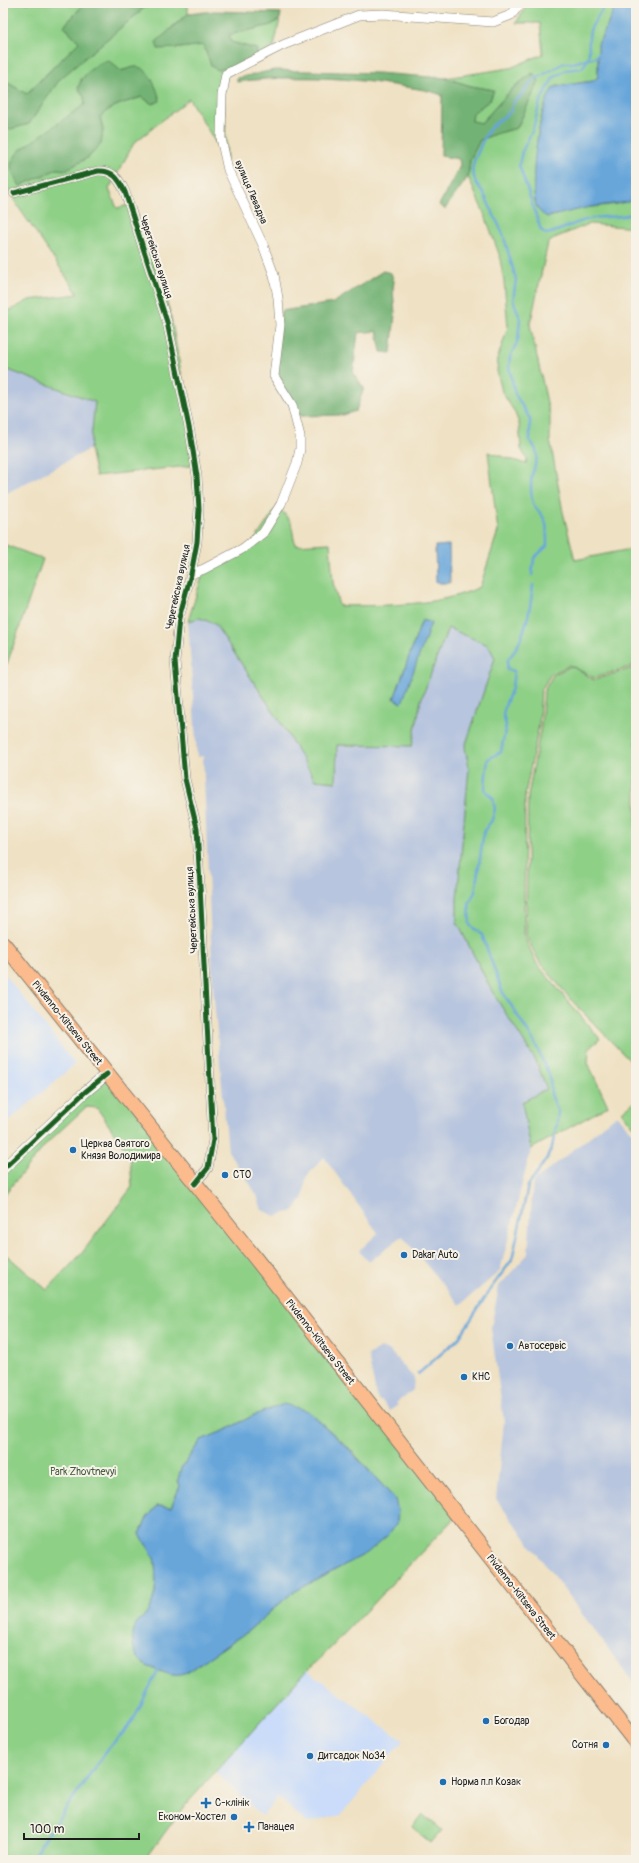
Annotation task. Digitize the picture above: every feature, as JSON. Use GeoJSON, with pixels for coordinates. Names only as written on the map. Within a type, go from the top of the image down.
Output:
{"type":"FeatureCollection","features":[{"type":"Feature","properties":{"kind":"main road","name":"Pivdenno-Kiltseva Street"},"geometry":{"type":"LineString","coordinates":[[3,943],[636,1743]]}},
{"type":"Feature","properties":{"kind":"street","name":"вулиця Левадна"},"geometry":{"type":"LineString","coordinates":[[191,574],[204,570],[237,552],[255,541],[263,533],[282,504],[297,463],[300,449],[299,430],[292,405],[274,376],[280,325],[280,309],[274,275],[263,245],[228,170],[221,138],[222,95],[226,74],[283,45],[354,16],[383,14],[493,22],[511,15],[521,3]]}},
{"type":"Feature","properties":{"kind":"street","name":"Черетейська вулиця"},"geometry":{"type":"LineString","coordinates":[[14,193],[86,173],[104,170],[113,174],[122,187],[158,289],[167,322],[190,432],[199,509],[197,542],[191,574],[177,625],[176,671],[185,779],[197,828],[213,1140],[208,1168],[195,1184]]}},
{"type":"Feature","properties":{"kind":"street"},"geometry":{"type":"LineString","coordinates":[[3,1169],[85,1092],[107,1074]]}},
{"type":"Feature","properties":{"kind":"shaded area"},"geometry":{"type":"Polygon","coordinates":[[[3,368],[95,402],[90,449],[3,495],[3,368]]]}},
{"type":"Feature","properties":{"kind":"shaded area"},"geometry":{"type":"Polygon","coordinates":[[[200,618],[215,624],[279,720],[315,780],[336,782],[337,745],[412,746],[421,700],[448,628],[488,645],[495,658],[465,747],[469,768],[457,899],[457,922],[493,993],[536,1061],[547,1089],[522,1102],[531,1149],[500,1271],[460,1305],[402,1236],[369,1262],[359,1251],[378,1233],[324,1157],[306,1177],[303,1199],[293,1211],[275,1216],[262,1210],[257,1195],[228,1151],[213,988],[203,756],[197,757],[188,621],[200,618]]]}},
{"type":"Feature","properties":{"kind":"shaded area"},"geometry":{"type":"Polygon","coordinates":[[[3,972],[75,1064],[3,1126],[3,972]]]}},
{"type":"Feature","properties":{"kind":"shaded area"},"geometry":{"type":"Polygon","coordinates":[[[617,1115],[636,1137],[636,1686],[496,1499],[504,1422],[491,1328],[499,1286],[528,1254],[533,1182],[617,1115]]]}},
{"type":"Feature","properties":{"kind":"shaded area"},"geometry":{"type":"Polygon","coordinates":[[[381,1348],[389,1350],[414,1378],[413,1390],[396,1403],[398,1405],[390,1411],[382,1401],[379,1401],[376,1394],[368,1355],[381,1348]]]}},
{"type":"Feature","properties":{"kind":"shaded area","name":"Дитсадок №34"},"geometry":{"type":"Polygon","coordinates":[[[307,1670],[403,1741],[341,1815],[307,1823],[278,1797],[262,1816],[215,1771],[307,1670]]]}},
{"type":"Feature","properties":{"kind":"green space"},"geometry":{"type":"Polygon","coordinates":[[[3,3],[85,3],[64,26],[79,42],[26,94],[3,80],[3,3]]]}},
{"type":"Feature","properties":{"kind":"green space"},"geometry":{"type":"Polygon","coordinates":[[[85,3],[150,3],[60,79],[29,124],[3,131],[3,80],[27,94],[79,42],[64,26],[85,3]]]}},
{"type":"Feature","properties":{"kind":"green space"},"geometry":{"type":"Polygon","coordinates":[[[150,3],[188,3],[188,14],[173,26],[158,48],[180,48],[203,45],[212,67],[257,49],[231,42],[229,35],[271,25],[280,19],[274,47],[228,75],[223,87],[227,161],[189,99],[134,143],[109,189],[117,208],[133,204],[170,312],[198,465],[96,476],[90,449],[95,402],[3,368],[3,310],[11,310],[29,300],[78,294],[17,205],[3,181],[3,131],[29,124],[59,79],[150,3]],[[137,67],[81,79],[79,88],[84,97],[85,104],[20,186],[57,169],[66,170],[89,157],[101,144],[103,130],[100,117],[104,113],[120,104],[142,97],[152,103],[137,67]]]}},
{"type":"Feature","properties":{"kind":"green space"},"geometry":{"type":"Polygon","coordinates":[[[528,3],[616,3],[601,38],[598,53],[598,77],[593,81],[557,86],[543,111],[538,132],[535,161],[535,201],[540,211],[549,217],[576,209],[617,204],[636,198],[636,228],[589,224],[557,237],[548,243],[530,325],[550,416],[550,440],[563,512],[575,560],[636,548],[636,665],[594,678],[570,665],[551,674],[541,690],[539,725],[525,795],[524,936],[537,964],[600,1039],[589,1048],[588,1063],[608,1106],[531,1149],[522,1102],[547,1089],[536,1061],[493,993],[457,922],[457,899],[469,768],[465,747],[495,658],[488,645],[448,628],[421,700],[412,746],[337,745],[336,782],[315,780],[279,720],[215,624],[200,618],[188,621],[204,570],[252,544],[278,506],[291,522],[295,545],[330,543],[333,582],[339,606],[393,605],[429,602],[463,594],[480,587],[498,531],[488,452],[526,464],[527,459],[521,449],[519,423],[514,411],[502,392],[497,371],[498,357],[508,327],[504,281],[499,254],[486,218],[468,177],[470,160],[480,140],[517,128],[539,81],[533,73],[514,87],[481,123],[472,121],[473,113],[490,100],[494,90],[471,86],[445,78],[510,68],[543,54],[540,23],[516,23],[528,3]],[[422,620],[394,699],[431,623],[422,620]]]}},
{"type":"Feature","properties":{"kind":"green space"},"geometry":{"type":"Polygon","coordinates":[[[214,11],[281,13],[280,19],[271,25],[229,35],[231,42],[257,49],[256,58],[245,64],[218,70],[212,67],[203,45],[158,49],[156,42],[188,14],[214,11]]]}},
{"type":"Feature","properties":{"kind":"green space"},"geometry":{"type":"Polygon","coordinates":[[[108,60],[121,71],[136,67],[145,70],[155,86],[160,101],[152,104],[142,97],[120,104],[104,113],[100,117],[103,130],[101,144],[89,157],[66,170],[57,169],[20,186],[11,168],[11,164],[15,156],[19,151],[85,104],[84,97],[78,88],[80,83],[90,70],[98,64],[108,60]]]}},
{"type":"Feature","properties":{"kind":"green space"},"geometry":{"type":"Polygon","coordinates":[[[274,70],[377,73],[445,78],[471,86],[494,90],[490,100],[473,113],[472,121],[481,123],[514,87],[533,73],[539,81],[517,128],[480,140],[470,160],[468,177],[445,209],[439,205],[460,166],[459,159],[441,156],[442,95],[424,90],[354,80],[276,78],[237,82],[237,78],[274,70]]]}},
{"type":"Feature","properties":{"kind":"green space"},"geometry":{"type":"Polygon","coordinates":[[[383,271],[391,273],[394,281],[393,290],[395,314],[391,353],[381,352],[377,331],[358,333],[353,373],[364,388],[356,411],[343,415],[300,416],[280,386],[276,370],[281,311],[333,303],[383,271]]]}},
{"type":"Feature","properties":{"kind":"green space"},"geometry":{"type":"Polygon","coordinates":[[[3,544],[43,559],[7,664],[3,663],[3,544]]]}},
{"type":"Feature","properties":{"kind":"green space"},"geometry":{"type":"Polygon","coordinates":[[[571,666],[594,680],[636,667],[636,1067],[572,1001],[539,961],[526,936],[528,796],[541,726],[544,691],[553,675],[571,666]]]}},
{"type":"Feature","properties":{"kind":"green space","name":"Park Zhovtnevyi"},"geometry":{"type":"Polygon","coordinates":[[[107,1075],[457,1515],[320,1659],[307,1670],[182,1809],[145,1860],[3,1860],[3,1252],[47,1290],[82,1253],[132,1187],[130,1156],[97,1108],[86,1107],[49,1141],[3,1196],[3,1170],[107,1075]],[[308,1411],[254,1415],[226,1430],[201,1440],[181,1468],[178,1480],[180,1486],[171,1507],[157,1506],[147,1518],[140,1534],[153,1555],[156,1575],[155,1592],[149,1609],[138,1621],[149,1667],[160,1671],[184,1674],[248,1631],[292,1593],[367,1553],[395,1499],[349,1448],[308,1411]]]}},
{"type":"Feature","properties":{"kind":"green space"},"geometry":{"type":"Polygon","coordinates":[[[636,1100],[636,1130],[622,1112],[636,1100]]]}},
{"type":"Feature","properties":{"kind":"green space"},"geometry":{"type":"Polygon","coordinates":[[[422,1814],[442,1830],[431,1843],[412,1827],[422,1814]]]}},
{"type":"Feature","properties":{"kind":"water"},"geometry":{"type":"Polygon","coordinates":[[[616,3],[636,3],[636,198],[628,202],[590,207],[547,217],[538,209],[534,194],[534,163],[536,144],[543,110],[548,96],[554,87],[593,81],[598,77],[598,44],[616,3]]]}},
{"type":"Feature","properties":{"kind":"water"},"geometry":{"type":"Polygon","coordinates":[[[449,545],[450,583],[436,583],[435,546],[449,545]]]}},
{"type":"Feature","properties":{"kind":"water"},"geometry":{"type":"Polygon","coordinates":[[[422,620],[431,623],[402,703],[394,699],[422,620]]]}},
{"type":"Feature","properties":{"kind":"water"},"geometry":{"type":"Polygon","coordinates":[[[284,1404],[308,1411],[348,1448],[395,1499],[398,1511],[397,1523],[388,1535],[367,1553],[292,1593],[248,1631],[184,1674],[172,1675],[146,1665],[140,1661],[134,1649],[133,1636],[137,1622],[148,1611],[155,1591],[156,1574],[154,1558],[140,1534],[147,1518],[157,1506],[171,1507],[180,1486],[178,1480],[181,1468],[201,1440],[226,1430],[254,1415],[284,1404]]]}},
{"type":"Feature","properties":{"kind":"waterway"},"geometry":{"type":"LineString","coordinates":[[605,3],[590,31],[589,54],[586,63],[582,68],[566,70],[553,78],[540,102],[533,129],[522,152],[519,165],[541,230],[546,234],[590,219],[621,216],[636,212]]}},
{"type":"Feature","properties":{"kind":"waterway"},"geometry":{"type":"LineString","coordinates":[[532,575],[534,558],[547,546],[547,532],[545,521],[534,506],[532,499],[532,477],[537,457],[534,447],[530,441],[530,419],[515,394],[509,367],[510,357],[518,340],[520,318],[513,300],[516,279],[503,234],[483,192],[476,183],[472,170],[474,161],[485,136],[491,127],[511,111],[513,102],[519,98],[532,81],[564,63],[573,63],[596,57],[600,51]]}},
{"type":"Feature","properties":{"kind":"waterway"},"geometry":{"type":"LineString","coordinates":[[418,1374],[459,1338],[491,1288],[512,1260],[528,1186],[547,1158],[552,1147],[557,1122],[558,1112],[551,1094],[550,1077],[535,1043],[502,991],[482,935],[470,925],[469,903],[475,892],[484,831],[492,820],[495,809],[493,798],[485,790],[486,774],[488,759],[501,752],[506,725],[503,714],[512,688],[514,671],[507,669],[508,659],[514,652],[526,625],[533,585]]}},
{"type":"Feature","properties":{"kind":"waterway"},"geometry":{"type":"LineString","coordinates":[[30,1860],[108,1748],[125,1731],[136,1715],[159,1668]]}},
{"type":"Feature","properties":{"kind":"cycle path"},"geometry":{"type":"LineString","coordinates":[[14,193],[98,171],[108,172],[118,179],[125,192],[167,322],[190,432],[197,476],[199,509],[197,542],[191,574],[179,618],[175,661],[185,779],[197,828],[213,1140],[208,1168],[195,1184]]}},
{"type":"Feature","properties":{"kind":"cycle path"},"geometry":{"type":"LineString","coordinates":[[3,1169],[85,1092],[107,1074]]}},
{"type":"Feature","properties":{"kind":"place","name":"Церква Святого Князя Володимира"},"geometry":{"type":"Point","coordinates":[73,1150]}},
{"type":"Feature","properties":{"kind":"place","name":"СТО"},"geometry":{"type":"Point","coordinates":[225,1175]}},
{"type":"Feature","properties":{"kind":"place","name":"Dakar Auto"},"geometry":{"type":"Point","coordinates":[404,1255]}},
{"type":"Feature","properties":{"kind":"place","name":"Автосервіс"},"geometry":{"type":"Point","coordinates":[510,1346]}},
{"type":"Feature","properties":{"kind":"place","name":"КНС"},"geometry":{"type":"Point","coordinates":[464,1377]}},
{"type":"Feature","properties":{"kind":"place","name":"Богодар"},"geometry":{"type":"Point","coordinates":[486,1721]}},
{"type":"Feature","properties":{"kind":"place","name":"Сотня"},"geometry":{"type":"Point","coordinates":[606,1745]}},
{"type":"Feature","properties":{"kind":"place","name":"Дитсадок №34"},"geometry":{"type":"Point","coordinates":[310,1756]}},
{"type":"Feature","properties":{"kind":"place","name":"Норма п.п Козак"},"geometry":{"type":"Point","coordinates":[443,1782]}},
{"type":"Feature","properties":{"kind":"place","name":"С-клінік"},"geometry":{"type":"Point","coordinates":[206,1803]}},
{"type":"Feature","properties":{"kind":"place","name":"Економ-Хостел"},"geometry":{"type":"Point","coordinates":[234,1817]}},
{"type":"Feature","properties":{"kind":"place","name":"Панацея"},"geometry":{"type":"Point","coordinates":[249,1827]}}]}
